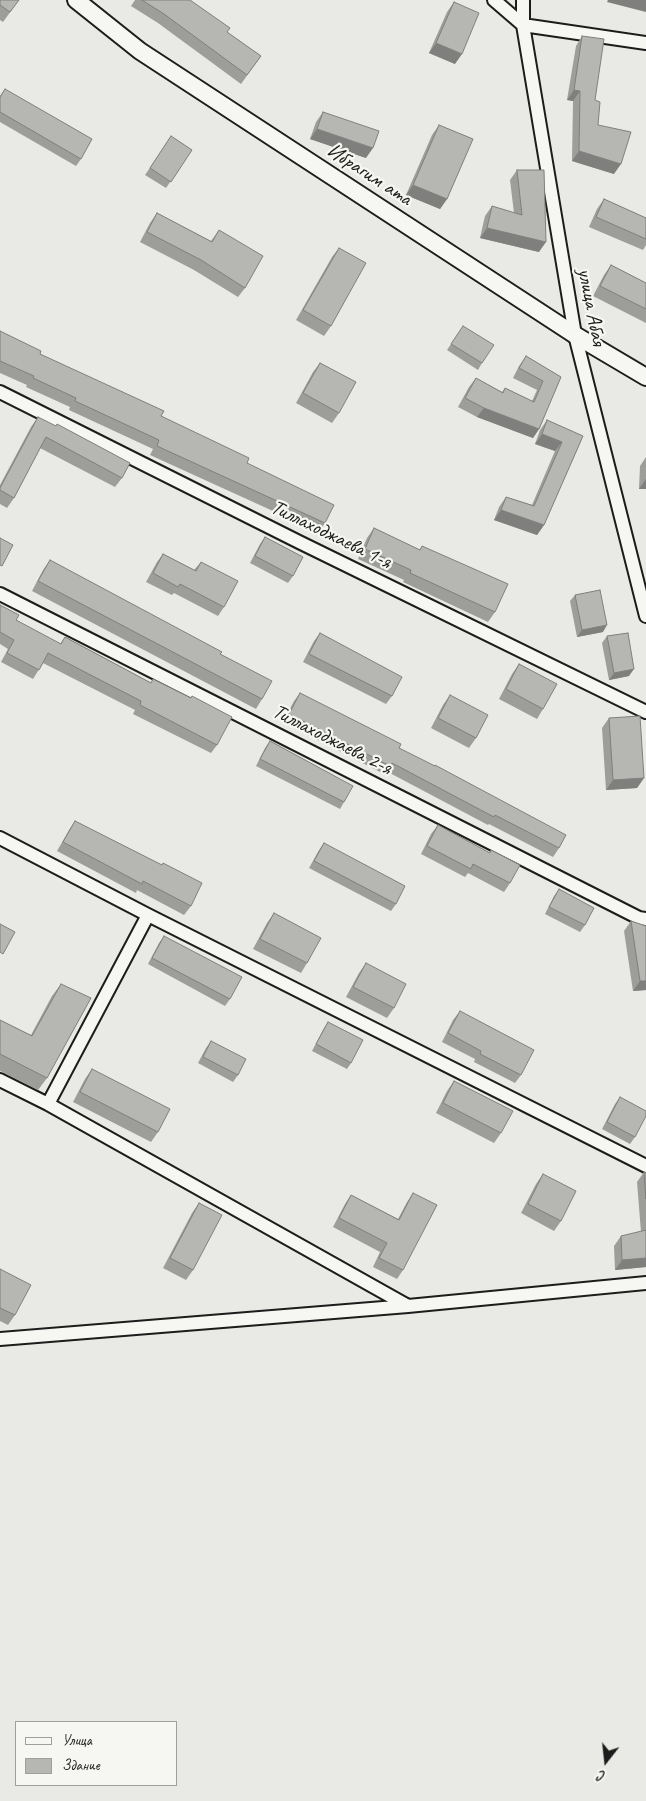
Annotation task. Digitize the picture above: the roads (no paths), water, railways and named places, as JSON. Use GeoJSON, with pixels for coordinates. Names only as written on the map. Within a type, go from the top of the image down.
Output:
{"type":"FeatureCollection","features":[{"type":"Feature","properties":{"kind":"street","name":"Ибрагим ата"},"geometry":{"type":"LineString","coordinates":[[76,0],[140,51],[575,335],[646,377]]}},
{"type":"Feature","properties":{"kind":"street"},"geometry":{"type":"LineString","coordinates":[[494,0],[523,24],[646,43]]}},
{"type":"Feature","properties":{"kind":"street","name":"улица Абая"},"geometry":{"type":"LineString","coordinates":[[524,0],[523,24],[575,335],[646,616]]}},
{"type":"Feature","properties":{"kind":"street","name":"Тиллаходжаева 1-я"},"geometry":{"type":"LineString","coordinates":[[0,392],[299,542],[646,712]]}},
{"type":"Feature","properties":{"kind":"street","name":"Тиллаходжаева 2-я"},"geometry":{"type":"LineString","coordinates":[[0,594],[621,909],[639,918],[646,919]]}},
{"type":"Feature","properties":{"kind":"street"},"geometry":{"type":"LineString","coordinates":[[0,838],[148,915],[646,1166]]}},
{"type":"Feature","properties":{"kind":"street"},"geometry":{"type":"LineString","coordinates":[[48,1104],[148,915]]}},
{"type":"Feature","properties":{"kind":"street"},"geometry":{"type":"LineString","coordinates":[[0,1080],[48,1104],[408,1306]]}},
{"type":"Feature","properties":{"kind":"street"},"geometry":{"type":"LineString","coordinates":[[0,1339],[408,1306],[646,1283]]}}]}
